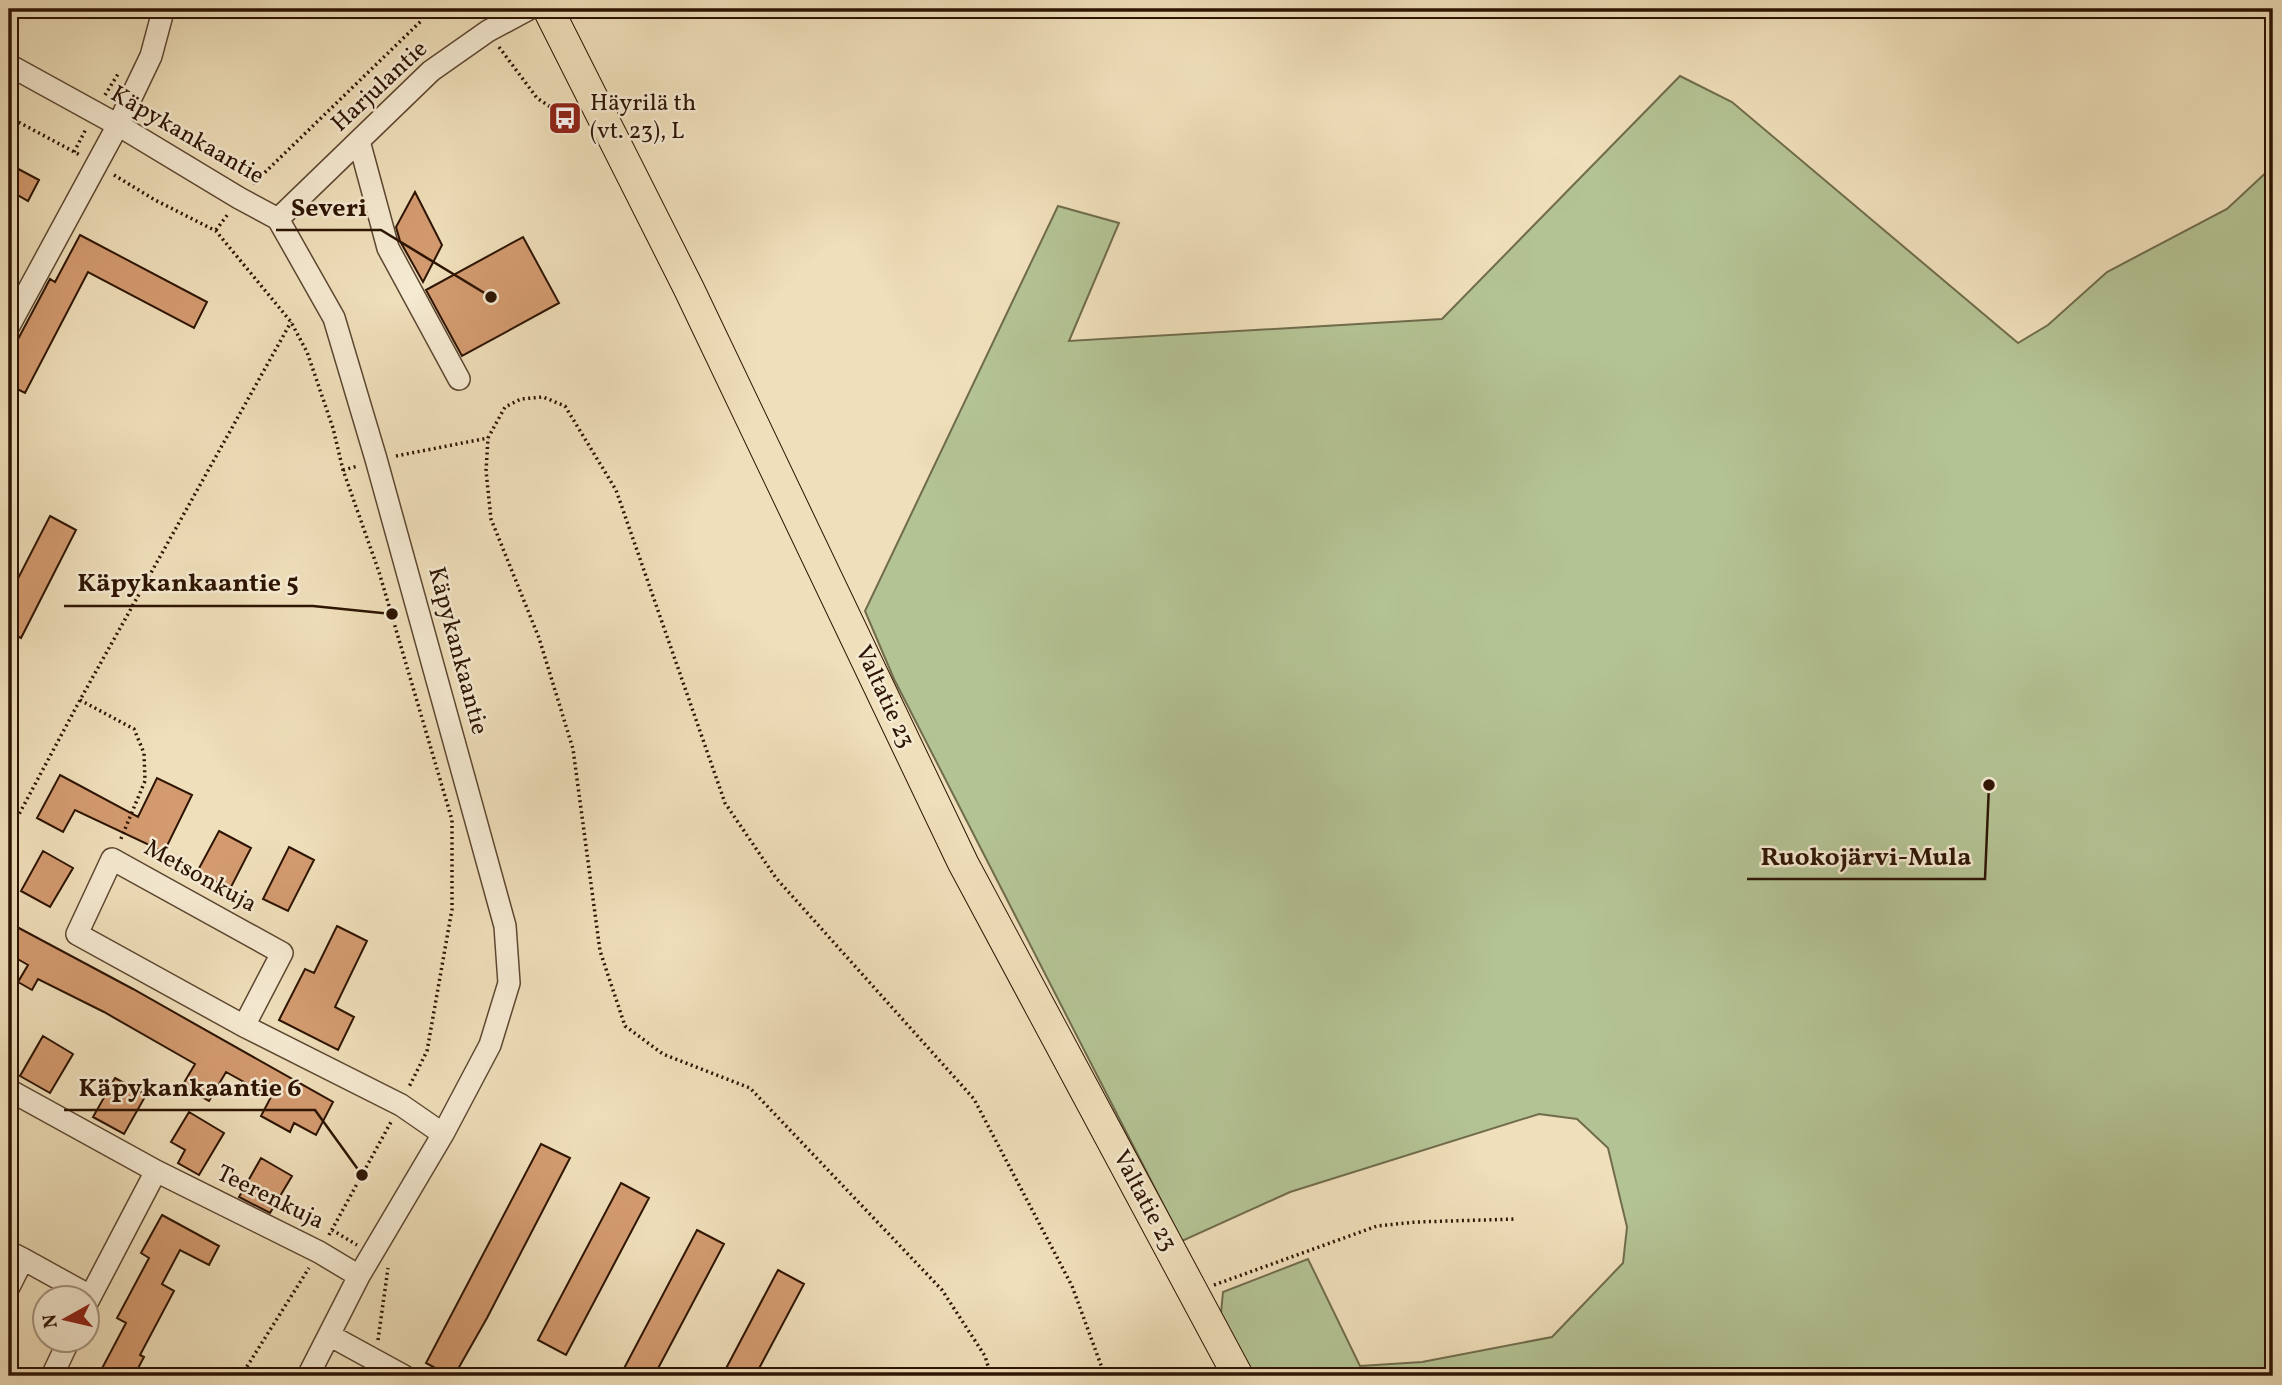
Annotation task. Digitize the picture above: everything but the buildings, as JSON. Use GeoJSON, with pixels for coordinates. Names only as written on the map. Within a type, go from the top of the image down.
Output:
{"type":"FeatureCollection","features":[{"type":"Feature","properties":{"kind":"highway","name":"Valtatie 23"},"geometry":{"type":"LineString","coordinates":[[548,9],[689,289],[963,863],[1238,1376]]}},
{"type":"Feature","properties":{"kind":"street"},"geometry":{"type":"LineString","coordinates":[[9,326],[118,125],[152,56],[162,15],[160,9]]}},
{"type":"Feature","properties":{"kind":"street","name":"Harjulantie"},"geometry":{"type":"LineString","coordinates":[[278,219],[431,71],[488,31],[529,9]]}},
{"type":"Feature","properties":{"kind":"street","name":"Käpykankaantie"},"geometry":{"type":"LineString","coordinates":[[9,65],[278,219],[334,318],[376,459],[505,926],[509,983],[490,1045],[443,1133],[359,1276],[308,1376]]}},
{"type":"Feature","properties":{"kind":"street"},"geometry":{"type":"LineString","coordinates":[[359,141],[388,248],[459,379]]}},
{"type":"Feature","properties":{"kind":"street","name":"Metsonkuja"},"geometry":{"type":"LineString","coordinates":[[244,1026],[282,953],[112,859],[77,934],[244,1026],[401,1105],[443,1133]]}},
{"type":"Feature","properties":{"kind":"street","name":"Teerenkuja"},"geometry":{"type":"LineString","coordinates":[[9,1090],[156,1171],[320,1252],[359,1276]]}},
{"type":"Feature","properties":{"kind":"street"},"geometry":{"type":"LineString","coordinates":[[97,1284],[156,1171]]}},
{"type":"Feature","properties":{"kind":"street"},"geometry":{"type":"LineString","coordinates":[[9,1287],[16,1256],[64,1284]]}},
{"type":"Feature","properties":{"kind":"street"},"geometry":{"type":"LineString","coordinates":[[329,1335],[404,1376]]}},
{"type":"Feature","properties":{"kind":"street"},"geometry":{"type":"LineString","coordinates":[[52,1376],[62,1354]]}},
{"type":"Feature","properties":{"kind":"path"},"geometry":{"type":"LineString","coordinates":[[241,1376],[320,1252],[401,1105],[427,1051],[452,909],[452,820],[379,572],[343,470],[333,428],[307,352],[291,322],[216,230],[239,198],[421,21],[422,9]]}},
{"type":"Feature","properties":{"kind":"path"},"geometry":{"type":"LineString","coordinates":[[465,9],[488,31],[537,98],[586,130]]}},
{"type":"Feature","properties":{"kind":"path"},"geometry":{"type":"LineString","coordinates":[[2266,9],[2273,30]]}},
{"type":"Feature","properties":{"kind":"path"},"geometry":{"type":"LineString","coordinates":[[74,152],[121,69]]}},
{"type":"Feature","properties":{"kind":"path"},"geometry":{"type":"LineString","coordinates":[[9,834],[80,700],[291,322]]}},
{"type":"Feature","properties":{"kind":"path"},"geometry":{"type":"LineString","coordinates":[[991,1376],[985,1356],[942,1290],[750,1088],[663,1054],[625,1026],[600,951],[573,749],[539,638],[491,519],[486,471],[488,438],[505,407],[521,399],[543,397],[565,406],[616,490],[725,803],[776,878],[974,1099],[1072,1286],[1105,1376]]}},
{"type":"Feature","properties":{"kind":"path"},"geometry":{"type":"LineString","coordinates":[[343,470],[376,459],[488,438]]}},
{"type":"Feature","properties":{"kind":"path"},"geometry":{"type":"LineString","coordinates":[[80,700],[134,729],[144,753],[145,781],[112,859]]}},
{"type":"Feature","properties":{"kind":"path"},"geometry":{"type":"LineString","coordinates":[[1193,1293],[1377,1226],[1516,1219]]}},
{"type":"Feature","properties":{"kind":"path"},"geometry":{"type":"LineString","coordinates":[[332,1230],[388,1267],[375,1360]]}},
{"type":"Feature","properties":{"kind":"green space"},"geometry":{"type":"Polygon","coordinates":[[[1680,76],[1732,102],[2018,343],[2048,325],[2107,272],[2227,209],[2273,166],[2273,1376],[1253,1376],[1221,1313],[1223,1292],[1308,1259],[1360,1366],[1422,1362],[1552,1337],[1623,1263],[1627,1227],[1608,1148],[1577,1119],[1539,1114],[1290,1192],[1182,1241],[894,679],[865,611],[1058,206],[1119,223],[1069,341],[1442,319],[1680,76]]]}},
{"type":"Feature","properties":{"kind":"place","name":"Häyrilä th (vt. 23), L"},"geometry":{"type":"Point","coordinates":[565,118]}},
{"type":"Feature","properties":{"kind":"place","name":"Severi"},"geometry":{"type":"Point","coordinates":[491,297]}},
{"type":"Feature","properties":{"kind":"place","name":"Käpykankaantie 5"},"geometry":{"type":"Point","coordinates":[392,614]}},
{"type":"Feature","properties":{"kind":"place","name":"Ruokojärvi-Mula"},"geometry":{"type":"Point","coordinates":[1989,785]}},
{"type":"Feature","properties":{"kind":"place","name":"Käpykankaantie 6"},"geometry":{"type":"Point","coordinates":[362,1175]}}]}
